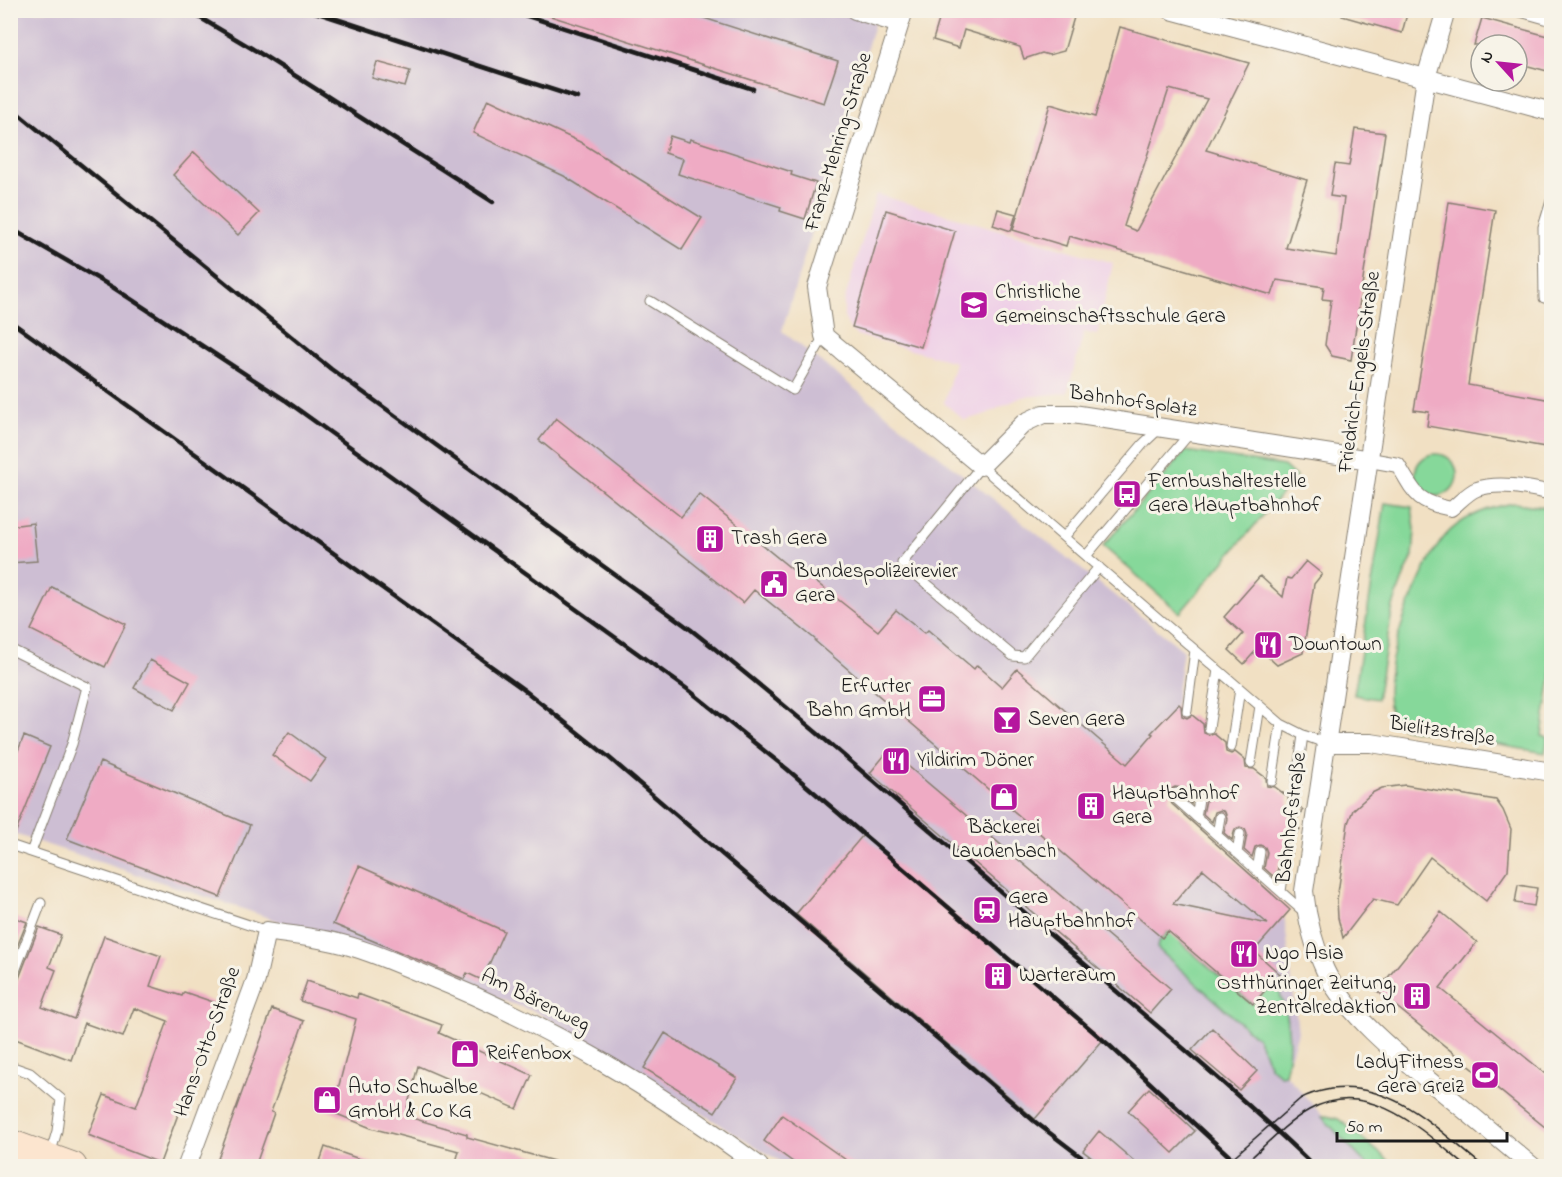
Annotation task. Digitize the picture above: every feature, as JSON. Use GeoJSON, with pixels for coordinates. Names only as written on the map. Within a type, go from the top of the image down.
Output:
{"type":"FeatureCollection","features":[{"type":"Feature","properties":{"kind":"main road"},"geometry":{"type":"LineString","coordinates":[[10,1143],[62,1162]]}},
{"type":"Feature","properties":{"kind":"street"},"geometry":{"type":"LineString","coordinates":[[855,10],[901,17]]}},
{"type":"Feature","properties":{"kind":"street"},"geometry":{"type":"LineString","coordinates":[[1171,10],[1209,15],[1551,112]]}},
{"type":"Feature","properties":{"kind":"street","name":"Friedrich-Engels-Straße"},"geometry":{"type":"LineString","coordinates":[[1325,742],[1370,460],[1426,78],[1446,10]]}},
{"type":"Feature","properties":{"kind":"street","name":"Franz-Mehring-Straße"},"geometry":{"type":"LineString","coordinates":[[824,336],[817,287],[901,17]]}},
{"type":"Feature","properties":{"kind":"street"},"geometry":{"type":"LineString","coordinates":[[824,336],[981,466]]}},
{"type":"Feature","properties":{"kind":"street","name":"Bahnhofsplatz"},"geometry":{"type":"LineString","coordinates":[[981,466],[1024,423],[1043,414],[1073,414],[1370,460]]}},
{"type":"Feature","properties":{"kind":"street"},"geometry":{"type":"LineString","coordinates":[[1370,460],[1398,465],[1413,491],[1429,504],[1451,509],[1476,489],[1494,486],[1533,488],[1551,493]]}},
{"type":"Feature","properties":{"kind":"street","name":"Bielitzstraße"},"geometry":{"type":"LineString","coordinates":[[1325,742],[1371,743],[1551,772]]}},
{"type":"Feature","properties":{"kind":"street","name":"Bahnhofstraße"},"geometry":{"type":"LineString","coordinates":[[1325,742],[1304,891],[1306,915],[1312,940],[1325,972],[1353,1011],[1402,1059],[1532,1167]]}},
{"type":"Feature","properties":{"kind":"street","name":"Hans-Otto-Straße"},"geometry":{"type":"LineString","coordinates":[[187,1167],[256,980],[267,931]]}},
{"type":"Feature","properties":{"kind":"street","name":"Am Bärenweg"},"geometry":{"type":"LineString","coordinates":[[267,931],[335,942],[394,962],[499,1006],[595,1056],[660,1095],[759,1167]]}},
{"type":"Feature","properties":{"kind":"lane"},"geometry":{"type":"LineString","coordinates":[[1520,12],[1551,21]]}},
{"type":"Feature","properties":{"kind":"lane"},"geometry":{"type":"LineString","coordinates":[[1551,198],[1543,227],[1544,298],[1551,300]]}},
{"type":"Feature","properties":{"kind":"lane"},"geometry":{"type":"LineString","coordinates":[[650,301],[793,390],[824,336]]}},
{"type":"Feature","properties":{"kind":"lane"},"geometry":{"type":"LineString","coordinates":[[1064,537],[1143,444],[1160,428]]}},
{"type":"Feature","properties":{"kind":"lane"},"geometry":{"type":"LineString","coordinates":[[1086,556],[1190,433]]}},
{"type":"Feature","properties":{"kind":"lane"},"geometry":{"type":"LineString","coordinates":[[1099,567],[1024,657],[1013,656],[902,562],[981,466],[1099,567],[1281,724],[1303,735],[1325,742]]}},
{"type":"Feature","properties":{"kind":"lane"},"geometry":{"type":"LineString","coordinates":[[10,649],[87,687],[72,744],[31,852]]}},
{"type":"Feature","properties":{"kind":"lane"},"geometry":{"type":"LineString","coordinates":[[1187,711],[1195,650]]}},
{"type":"Feature","properties":{"kind":"lane"},"geometry":{"type":"LineString","coordinates":[[1209,728],[1218,670]]}},
{"type":"Feature","properties":{"kind":"lane"},"geometry":{"type":"LineString","coordinates":[[1231,747],[1240,689]]}},
{"type":"Feature","properties":{"kind":"lane"},"geometry":{"type":"LineString","coordinates":[[1251,763],[1260,706]]}},
{"type":"Feature","properties":{"kind":"lane"},"geometry":{"type":"LineString","coordinates":[[1272,781],[1281,724]]}},
{"type":"Feature","properties":{"kind":"lane"},"geometry":{"type":"LineString","coordinates":[[1293,801],[1303,735]]}},
{"type":"Feature","properties":{"kind":"lane"},"geometry":{"type":"LineString","coordinates":[[1177,793],[1176,799],[1306,915]]}},
{"type":"Feature","properties":{"kind":"lane"},"geometry":{"type":"LineString","coordinates":[[1196,816],[1199,799]]}},
{"type":"Feature","properties":{"kind":"lane"},"geometry":{"type":"LineString","coordinates":[[1217,835],[1220,817]]}},
{"type":"Feature","properties":{"kind":"lane"},"geometry":{"type":"LineString","coordinates":[[1237,853],[1240,834]]}},
{"type":"Feature","properties":{"kind":"lane"},"geometry":{"type":"LineString","coordinates":[[10,845],[267,931]]}},
{"type":"Feature","properties":{"kind":"lane"},"geometry":{"type":"LineString","coordinates":[[1257,871],[1260,852]]}},
{"type":"Feature","properties":{"kind":"lane"},"geometry":{"type":"LineString","coordinates":[[1281,891],[1285,864]]}},
{"type":"Feature","properties":{"kind":"lane"},"geometry":{"type":"LineString","coordinates":[[10,984],[41,903]]}},
{"type":"Feature","properties":{"kind":"lane"},"geometry":{"type":"LineString","coordinates":[[10,1066],[30,1073],[61,1099],[57,1131],[62,1162]]}},
{"type":"Feature","properties":{"kind":"shaded area"},"geometry":{"type":"Polygon","coordinates":[[[11,11],[878,11],[782,331],[1183,650],[1161,802],[1284,914],[1298,1032],[1285,1074],[1368,1166],[788,1166],[536,1012],[249,911],[11,833],[11,11]]]}},
{"type":"Feature","properties":{"kind":"shaded area","name":"Christliche Gemeinschaftsschule Gera"},"geometry":{"type":"Polygon","coordinates":[[[876,194],[1113,263],[1097,335],[1084,332],[1067,393],[1022,397],[984,415],[964,420],[944,403],[955,362],[856,335],[850,329],[844,317],[844,302],[876,194]]]}},
{"type":"Feature","properties":{"kind":"green space"},"geometry":{"type":"Polygon","coordinates":[[[1186,451],[1284,466],[1296,477],[1180,613],[1103,546],[1186,451]]]}},
{"type":"Feature","properties":{"kind":"green space"},"geometry":{"type":"Polygon","coordinates":[[[1436,454],[1451,460],[1457,475],[1451,490],[1436,496],[1421,490],[1415,475],[1421,460],[1436,454]]]}},
{"type":"Feature","properties":{"kind":"green space"},"geometry":{"type":"Polygon","coordinates":[[[1385,503],[1412,507],[1415,529],[1413,556],[1393,606],[1377,699],[1354,695],[1385,503]]]}},
{"type":"Feature","properties":{"kind":"green space"},"geometry":{"type":"Polygon","coordinates":[[[1515,503],[1551,508],[1551,676],[1542,736],[1548,737],[1545,753],[1403,728],[1391,714],[1388,692],[1391,664],[1399,633],[1410,602],[1435,550],[1453,528],[1469,518],[1496,507],[1515,503]]]}},
{"type":"Feature","properties":{"kind":"green space"},"geometry":{"type":"Polygon","coordinates":[[[1179,919],[1181,943],[1252,1004],[1274,980],[1283,1002],[1288,1026],[1289,1051],[1285,1074],[1280,1075],[1270,1067],[1258,1039],[1157,948],[1158,943],[1179,919]]]}},
{"type":"Feature","properties":{"kind":"green space"},"geometry":{"type":"Polygon","coordinates":[[[1322,1117],[1338,1119],[1345,1124],[1395,1166],[1368,1166],[1322,1117]]]}},
{"type":"Feature","properties":{"kind":"building"},"geometry":{"type":"Polygon","coordinates":[[[544,10],[679,10],[838,61],[824,103],[544,14],[544,10]]]}},
{"type":"Feature","properties":{"kind":"building"},"geometry":{"type":"Polygon","coordinates":[[[942,10],[1058,10],[1075,14],[1064,51],[1049,55],[1042,53],[1024,59],[1020,47],[964,30],[959,48],[933,40],[942,10]]]}},
{"type":"Feature","properties":{"kind":"building"},"geometry":{"type":"Polygon","coordinates":[[[1342,10],[1408,10],[1402,33],[1342,16],[1342,10]]]}},
{"type":"Feature","properties":{"kind":"building"},"geometry":{"type":"Polygon","coordinates":[[[1482,18],[1551,37],[1551,72],[1529,66],[1529,33],[1478,33],[1482,18]]]}},
{"type":"Feature","properties":{"kind":"building"},"geometry":{"type":"Polygon","coordinates":[[[1120,27],[1249,63],[1206,150],[1307,180],[1286,248],[1336,256],[1344,198],[1330,196],[1335,164],[1349,166],[1355,129],[1385,133],[1351,360],[1332,356],[1325,345],[1331,300],[1322,299],[1324,287],[1277,280],[1272,295],[1069,236],[1066,246],[1013,230],[1050,104],[1095,117],[1120,27]],[[1169,89],[1124,226],[1136,231],[1207,99],[1169,89]]]}},
{"type":"Feature","properties":{"kind":"building"},"geometry":{"type":"Polygon","coordinates":[[[377,62],[410,71],[405,87],[372,78],[377,62]]]}},
{"type":"Feature","properties":{"kind":"building"},"geometry":{"type":"Polygon","coordinates":[[[488,99],[580,142],[702,218],[682,250],[564,176],[473,133],[488,99]]]}},
{"type":"Feature","properties":{"kind":"building"},"geometry":{"type":"Polygon","coordinates":[[[670,136],[689,142],[690,139],[792,172],[791,175],[816,183],[805,219],[780,211],[781,207],[678,174],[683,159],[665,153],[670,136]]]}},
{"type":"Feature","properties":{"kind":"building"},"geometry":{"type":"Polygon","coordinates":[[[194,152],[259,213],[238,235],[173,175],[194,152]]]}},
{"type":"Feature","properties":{"kind":"building"},"geometry":{"type":"Polygon","coordinates":[[[1449,202],[1495,210],[1468,385],[1551,400],[1551,448],[1427,426],[1429,412],[1414,410],[1449,202]]]}},
{"type":"Feature","properties":{"kind":"building"},"geometry":{"type":"Polygon","coordinates":[[[998,209],[1016,214],[1011,231],[993,225],[998,209]]]}},
{"type":"Feature","properties":{"kind":"building"},"geometry":{"type":"Polygon","coordinates":[[[886,210],[955,231],[921,347],[852,327],[886,210]]]}},
{"type":"Feature","properties":{"kind":"building"},"geometry":{"type":"Polygon","coordinates":[[[556,418],[681,517],[699,494],[804,579],[807,575],[878,631],[896,610],[925,633],[928,630],[974,669],[977,665],[1002,687],[1017,669],[1127,764],[1153,734],[1151,733],[1179,704],[1182,716],[1187,718],[1192,715],[1203,724],[1204,733],[1209,735],[1213,733],[1225,743],[1226,752],[1231,754],[1235,752],[1245,760],[1246,768],[1254,769],[1266,778],[1267,786],[1275,787],[1288,797],[1289,806],[1294,808],[1298,806],[1303,811],[1293,823],[1300,829],[1284,847],[1292,854],[1288,858],[1280,859],[1277,872],[1273,876],[1264,868],[1267,852],[1265,847],[1260,845],[1255,847],[1252,857],[1244,850],[1247,834],[1245,829],[1240,827],[1235,829],[1232,840],[1224,833],[1227,818],[1225,812],[1221,810],[1215,812],[1212,822],[1203,814],[1206,800],[1203,793],[1194,794],[1191,804],[1183,796],[1182,788],[1175,787],[1171,789],[1169,798],[1172,804],[1290,910],[1254,951],[1280,974],[1253,1004],[1168,931],[1162,938],[816,640],[754,590],[743,603],[539,440],[556,418]],[[1203,869],[1173,904],[1268,924],[1203,869]]]}},
{"type":"Feature","properties":{"kind":"building"},"geometry":{"type":"Polygon","coordinates":[[[33,523],[37,561],[10,563],[10,526],[33,523]]]}},
{"type":"Feature","properties":{"kind":"building"},"geometry":{"type":"Polygon","coordinates":[[[1306,561],[1322,574],[1314,584],[1303,653],[1277,665],[1258,648],[1244,664],[1229,650],[1243,634],[1224,617],[1260,576],[1283,597],[1287,578],[1291,579],[1306,561]]]}},
{"type":"Feature","properties":{"kind":"building"},"geometry":{"type":"Polygon","coordinates":[[[52,587],[126,624],[105,667],[31,630],[52,587]]]}},
{"type":"Feature","properties":{"kind":"building"},"geometry":{"type":"Polygon","coordinates":[[[150,660],[190,682],[174,710],[134,688],[150,660]]]}},
{"type":"Feature","properties":{"kind":"building"},"geometry":{"type":"Polygon","coordinates":[[[289,732],[326,759],[310,781],[272,755],[289,732]]]}},
{"type":"Feature","properties":{"kind":"building"},"geometry":{"type":"Polygon","coordinates":[[[24,736],[50,747],[13,839],[10,838],[10,770],[24,736]]]}},
{"type":"Feature","properties":{"kind":"building"},"geometry":{"type":"Polygon","coordinates":[[[889,750],[1171,989],[1150,1013],[870,773],[889,750]]]}},
{"type":"Feature","properties":{"kind":"building"},"geometry":{"type":"Polygon","coordinates":[[[100,762],[250,825],[220,897],[67,839],[100,762]]]}},
{"type":"Feature","properties":{"kind":"building"},"geometry":{"type":"Polygon","coordinates":[[[1405,785],[1496,800],[1511,829],[1508,870],[1486,901],[1430,857],[1397,905],[1373,899],[1343,938],[1338,918],[1337,900],[1348,823],[1353,810],[1372,793],[1382,788],[1405,785]]]}},
{"type":"Feature","properties":{"kind":"building"},"geometry":{"type":"Polygon","coordinates":[[[863,835],[1102,1041],[1035,1119],[796,914],[863,835]]]}},
{"type":"Feature","properties":{"kind":"building"},"geometry":{"type":"Polygon","coordinates":[[[359,866],[504,931],[482,980],[467,973],[464,979],[333,924],[359,866]]]}},
{"type":"Feature","properties":{"kind":"building"},"geometry":{"type":"Polygon","coordinates":[[[1518,885],[1537,888],[1534,906],[1515,903],[1518,885]]]}},
{"type":"Feature","properties":{"kind":"building"},"geometry":{"type":"Polygon","coordinates":[[[1441,912],[1477,942],[1440,988],[1551,1078],[1551,1132],[1377,991],[1441,912]]]}},
{"type":"Feature","properties":{"kind":"building"},"geometry":{"type":"Polygon","coordinates":[[[10,916],[27,922],[10,964],[10,916]]]}},
{"type":"Feature","properties":{"kind":"building"},"geometry":{"type":"Polygon","coordinates":[[[39,927],[61,935],[49,967],[56,970],[42,1007],[74,1019],[104,936],[161,956],[150,986],[182,996],[184,992],[219,1004],[160,1163],[88,1135],[104,1095],[136,1107],[168,1021],[134,1008],[123,1037],[84,1023],[71,1060],[10,1037],[10,991],[16,986],[39,927]]]}},
{"type":"Feature","properties":{"kind":"building"},"geometry":{"type":"Polygon","coordinates":[[[307,981],[357,998],[358,994],[442,1025],[439,1033],[532,1075],[517,1109],[418,1066],[405,1116],[467,1134],[467,1137],[554,1161],[553,1167],[467,1167],[456,1162],[459,1151],[371,1128],[317,1106],[322,1088],[337,1093],[356,1019],[300,1001],[307,981]]]}},
{"type":"Feature","properties":{"kind":"building"},"geometry":{"type":"Polygon","coordinates":[[[272,1009],[304,1021],[271,1112],[274,1113],[255,1167],[215,1167],[272,1009]]]}},
{"type":"Feature","properties":{"kind":"building"},"geometry":{"type":"Polygon","coordinates":[[[1212,1028],[1257,1071],[1239,1090],[1192,1050],[1212,1028]]]}},
{"type":"Feature","properties":{"kind":"building"},"geometry":{"type":"Polygon","coordinates":[[[665,1033],[737,1078],[715,1112],[644,1068],[665,1033]]]}},
{"type":"Feature","properties":{"kind":"building"},"geometry":{"type":"Polygon","coordinates":[[[1149,1088],[1195,1131],[1173,1153],[1128,1111],[1149,1088]]]}},
{"type":"Feature","properties":{"kind":"building"},"geometry":{"type":"Polygon","coordinates":[[[782,1115],[856,1167],[800,1167],[764,1141],[782,1115]]]}},
{"type":"Feature","properties":{"kind":"building"},"geometry":{"type":"Polygon","coordinates":[[[1099,1131],[1141,1167],[1104,1167],[1083,1151],[1099,1131]]]}},
{"type":"Feature","properties":{"kind":"building"},"geometry":{"type":"Polygon","coordinates":[[[325,1147],[374,1164],[373,1167],[318,1167],[325,1147]]]}},
{"type":"Feature","properties":{"kind":"tram line"},"geometry":{"type":"LineString","coordinates":[[1223,1166],[1300,1099],[1331,1089],[1354,1089],[1395,1100],[1432,1124],[1483,1166]]}},
{"type":"Feature","properties":{"kind":"tram line"},"geometry":{"type":"LineString","coordinates":[[1242,1166],[1282,1129],[1309,1110],[1331,1101],[1352,1099],[1393,1112],[1432,1138],[1466,1166]]}},
{"type":"Feature","properties":{"kind":"railway"},"geometry":{"type":"LineString","coordinates":[[187,10],[258,52],[493,202]]}},
{"type":"Feature","properties":{"kind":"railway"},"geometry":{"type":"LineString","coordinates":[[309,10],[578,98]]}},
{"type":"Feature","properties":{"kind":"railway"},"geometry":{"type":"LineString","coordinates":[[509,10],[753,89]]}},
{"type":"Feature","properties":{"kind":"railway"},"geometry":{"type":"LineString","coordinates":[[10,107],[331,369],[690,629],[735,665],[870,778],[1182,1047],[1314,1166]]}},
{"type":"Feature","properties":{"kind":"railway"},"geometry":{"type":"LineString","coordinates":[[10,228],[114,288],[285,400],[690,691],[787,769],[1109,1045],[1240,1166]]}},
{"type":"Feature","properties":{"kind":"railway"},"geometry":{"type":"LineString","coordinates":[[10,321],[523,689],[606,755],[1034,1121],[1093,1166]]}},
{"type":"Feature","properties":{"kind":"place","name":"Christliche Gemeinschaftsschule Gera"},"geometry":{"type":"Point","coordinates":[974,305]}},
{"type":"Feature","properties":{"kind":"place","name":"Fernbushaltestelle Gera Hauptbahnhof"},"geometry":{"type":"Point","coordinates":[1127,494]}},
{"type":"Feature","properties":{"kind":"place","name":"Trash Gera"},"geometry":{"type":"Point","coordinates":[710,539]}},
{"type":"Feature","properties":{"kind":"place","name":"Bundespolizeirevier Gera"},"geometry":{"type":"Point","coordinates":[774,584]}},
{"type":"Feature","properties":{"kind":"place","name":"Downtown"},"geometry":{"type":"Point","coordinates":[1268,645]}},
{"type":"Feature","properties":{"kind":"place","name":"Erfurter Bahn GmbH"},"geometry":{"type":"Point","coordinates":[932,699]}},
{"type":"Feature","properties":{"kind":"place","name":"Seven Gera"},"geometry":{"type":"Point","coordinates":[1007,720]}},
{"type":"Feature","properties":{"kind":"place","name":"Yildirim Döner"},"geometry":{"type":"Point","coordinates":[896,761]}},
{"type":"Feature","properties":{"kind":"place","name":"Bäckerei Laudenbach"},"geometry":{"type":"Point","coordinates":[1004,797]}},
{"type":"Feature","properties":{"kind":"place","name":"Hauptbahnhof Gera"},"geometry":{"type":"Point","coordinates":[1091,806]}},
{"type":"Feature","properties":{"kind":"place","name":"Gera Hauptbahnhof"},"geometry":{"type":"Point","coordinates":[987,910]}},
{"type":"Feature","properties":{"kind":"place","name":"Ngo Asia"},"geometry":{"type":"Point","coordinates":[1244,954]}},
{"type":"Feature","properties":{"kind":"place","name":"Warteraum"},"geometry":{"type":"Point","coordinates":[998,976]}},
{"type":"Feature","properties":{"kind":"place","name":"Ostthüringer Zeitung, Zentralredaktion"},"geometry":{"type":"Point","coordinates":[1417,996]}},
{"type":"Feature","properties":{"kind":"place","name":"Reifenbox"},"geometry":{"type":"Point","coordinates":[465,1054]}},
{"type":"Feature","properties":{"kind":"place","name":"LadyFitness Gera Greiz"},"geometry":{"type":"Point","coordinates":[1485,1075]}},
{"type":"Feature","properties":{"kind":"place","name":"Auto Schwalbe GmbH & Co KG"},"geometry":{"type":"Point","coordinates":[327,1100]}}]}
